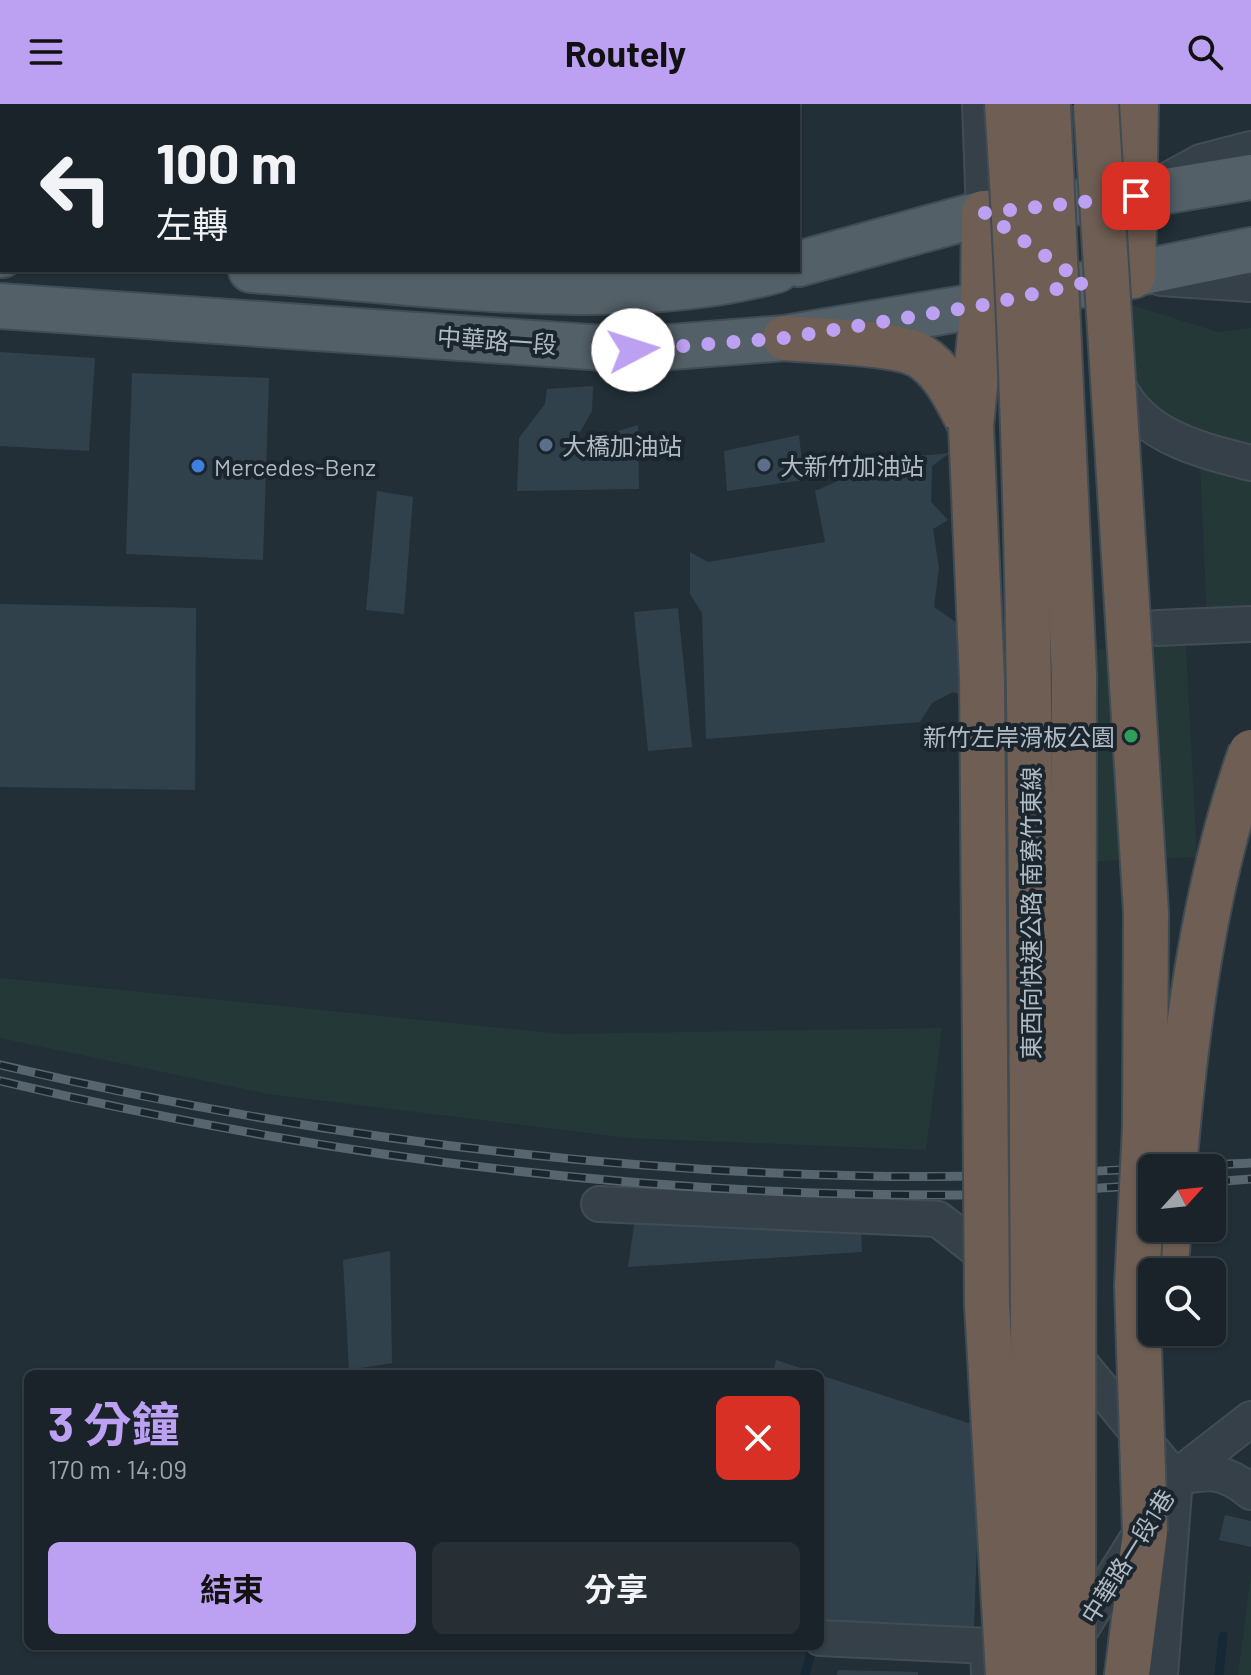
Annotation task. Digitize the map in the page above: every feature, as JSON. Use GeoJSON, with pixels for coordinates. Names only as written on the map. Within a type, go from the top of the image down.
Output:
{"type":"FeatureCollection","features":[{"type":"Feature","properties":{"kind":"highway","name":"東西向快速公路 南寮竹東線"},"geometry":{"type":"LineString","coordinates":[[1007,104],[1019,287],[1026,526],[1031,1407],[1039,1675]]}},
{"type":"Feature","properties":{"kind":"highway","name":"東西向快速公路 南寮竹東線"},"geometry":{"type":"LineString","coordinates":[[1048,104],[1074,674],[1073,1675]]}},
{"type":"Feature","properties":{"kind":"highway"},"geometry":{"type":"LineString","coordinates":[[1096,104],[1146,912],[1145,1127],[1137,1286],[1145,1532]]}},
{"type":"Feature","properties":{"kind":"highway"},"geometry":{"type":"LineString","coordinates":[[1133,276],[1136,104]]}},
{"type":"Feature","properties":{"kind":"highway"},"geometry":{"type":"LineString","coordinates":[[984,213],[983,305],[971,426],[982,679],[987,1304],[1008,1675]]}},
{"type":"Feature","properties":{"kind":"highway"},"geometry":{"type":"LineString","coordinates":[[785,338],[879,347],[920,355],[950,386],[971,426]]}},
{"type":"Feature","properties":{"kind":"highway"},"geometry":{"type":"LineString","coordinates":[[1175,1154],[1183,1061],[1204,938],[1251,752]]}},
{"type":"Feature","properties":{"kind":"highway"},"geometry":{"type":"LineString","coordinates":[[1127,1675],[1145,1532],[1159,1346]]}},
{"type":"Feature","properties":{"kind":"main road"},"geometry":{"type":"LineString","coordinates":[[800,263],[984,213],[1136,196],[1251,177]]}},
{"type":"Feature","properties":{"kind":"main road","name":"中華路一段"},"geometry":{"type":"LineString","coordinates":[[0,306],[633,350],[785,338],[983,305],[1251,250]]}},
{"type":"Feature","properties":{"kind":"main road"},"geometry":{"type":"LineString","coordinates":[[279,272],[528,290],[654,288],[753,277],[770,272]]}},
{"type":"Feature","properties":{"kind":"street"},"geometry":{"type":"LineString","coordinates":[[980,104],[984,213],[1084,283],[1120,392],[1146,425],[1196,449],[1251,463]]}},
{"type":"Feature","properties":{"kind":"street"},"geometry":{"type":"LineString","coordinates":[[1136,196],[1201,162],[1251,149]]}},
{"type":"Feature","properties":{"kind":"street"},"geometry":{"type":"LineString","coordinates":[[1133,276],[1251,284]]}},
{"type":"Feature","properties":{"kind":"street"},"geometry":{"type":"LineString","coordinates":[[1157,628],[1251,624]]}},
{"type":"Feature","properties":{"kind":"street"},"geometry":{"type":"LineString","coordinates":[[599,1204],[938,1219],[1005,1271],[1175,1478],[1160,1675]]}},
{"type":"Feature","properties":{"kind":"street"},"geometry":{"type":"LineString","coordinates":[[1244,1424],[1251,1471]]}},
{"type":"Feature","properties":{"kind":"street","name":"中華路一段1巷"},"geometry":{"type":"LineString","coordinates":[[1053,1675],[1175,1478],[1244,1424]]}},
{"type":"Feature","properties":{"kind":"street"},"geometry":{"type":"LineString","coordinates":[[1175,1478],[1210,1471],[1236,1480],[1251,1492]]}},
{"type":"Feature","properties":{"kind":"street"},"geometry":{"type":"LineString","coordinates":[[824,1638],[988,1646],[989,1675]]}},
{"type":"Feature","properties":{"kind":"green space"},"geometry":{"type":"Polygon","coordinates":[[[1097,294],[1218,332],[1251,328],[1251,456],[1156,419],[1124,378],[1097,294]]]}},
{"type":"Feature","properties":{"kind":"green space"},"geometry":{"type":"Polygon","coordinates":[[[1200,465],[1251,476],[1251,616],[1207,621],[1200,465]]]}},
{"type":"Feature","properties":{"kind":"green space","name":"新竹左岸滑板公園"},"geometry":{"type":"Polygon","coordinates":[[[1186,645],[1197,857],[1078,862],[1067,651],[1186,645]]]}},
{"type":"Feature","properties":{"kind":"green space"},"geometry":{"type":"Polygon","coordinates":[[[0,978],[563,1034],[942,1028],[926,1150],[630,1138],[268,1094],[0,1038],[0,978]]]}},
{"type":"Feature","properties":{"kind":"green space"},"geometry":{"type":"Polygon","coordinates":[[[1251,1575],[1251,1675],[1238,1675],[1250,1582],[1251,1575]]]}},
{"type":"Feature","properties":{"kind":"building"},"geometry":{"type":"Polygon","coordinates":[[[0,352],[95,358],[89,451],[0,446],[0,352]]]}},
{"type":"Feature","properties":{"kind":"building","name":"Mercedes-Benz"},"geometry":{"type":"Polygon","coordinates":[[[132,373],[269,378],[263,560],[126,554],[132,373]]]}},
{"type":"Feature","properties":{"kind":"building","name":"大橋加油站"},"geometry":{"type":"Polygon","coordinates":[[[593,386],[592,411],[568,453],[582,453],[615,432],[638,425],[639,489],[517,491],[519,438],[545,404],[547,389],[593,386]]]}},
{"type":"Feature","properties":{"kind":"building","name":"大新竹加油站"},"geometry":{"type":"Polygon","coordinates":[[[799,435],[804,480],[727,491],[724,451],[799,435]]]}},
{"type":"Feature","properties":{"kind":"building"},"geometry":{"type":"Polygon","coordinates":[[[950,453],[932,466],[931,502],[948,520],[933,529],[939,568],[934,607],[973,634],[972,700],[953,692],[932,703],[920,722],[706,739],[702,613],[690,594],[690,552],[708,562],[825,542],[815,491],[888,459],[950,453]]]}},
{"type":"Feature","properties":{"kind":"building"},"geometry":{"type":"Polygon","coordinates":[[[377,491],[413,497],[404,614],[366,610],[377,491]]]}},
{"type":"Feature","properties":{"kind":"building"},"geometry":{"type":"Polygon","coordinates":[[[0,604],[196,608],[195,790],[0,787],[0,604]]]}},
{"type":"Feature","properties":{"kind":"building"},"geometry":{"type":"Polygon","coordinates":[[[678,608],[692,747],[648,751],[634,612],[678,608]]]}},
{"type":"Feature","properties":{"kind":"building"},"geometry":{"type":"Polygon","coordinates":[[[635,1219],[861,1225],[862,1252],[628,1267],[635,1219]]]}},
{"type":"Feature","properties":{"kind":"building"},"geometry":{"type":"Polygon","coordinates":[[[390,1251],[392,1363],[349,1370],[343,1260],[390,1251]]]}},
{"type":"Feature","properties":{"kind":"building"},"geometry":{"type":"Polygon","coordinates":[[[776,1360],[807,1370],[774,1370],[776,1360]]]}},
{"type":"Feature","properties":{"kind":"building"},"geometry":{"type":"Polygon","coordinates":[[[824,1376],[981,1427],[973,1656],[824,1626],[824,1376]]]}},
{"type":"Feature","properties":{"kind":"building"},"geometry":{"type":"Polygon","coordinates":[[[1225,1515],[1251,1521],[1251,1547],[1219,1540],[1225,1515]]]}},
{"type":"Feature","properties":{"kind":"building"},"geometry":{"type":"Polygon","coordinates":[[[838,1670],[918,1672],[918,1675],[837,1675],[838,1670]]]}},
{"type":"Feature","properties":{"kind":"waterway"},"geometry":{"type":"LineString","coordinates":[[1219,1675],[1223,1636]]}},
{"type":"Feature","properties":{"kind":"waterway"},"geometry":{"type":"LineString","coordinates":[[805,1675],[812,1650]]}},
{"type":"Feature","properties":{"kind":"railway"},"geometry":{"type":"LineString","coordinates":[[0,1065],[321,1128],[538,1156],[647,1165],[913,1177],[1251,1163]]}},
{"type":"Feature","properties":{"kind":"railway"},"geometry":{"type":"LineString","coordinates":[[0,1081],[118,1107],[358,1150],[601,1179],[844,1194],[965,1195],[1138,1186]]}},
{"type":"Feature","properties":{"kind":"railway"},"geometry":{"type":"LineString","coordinates":[[1226,1181],[1251,1179]]}},
{"type":"Feature","properties":{"kind":"place","name":"大橋加油站"},"geometry":{"type":"Point","coordinates":[546,445]}},
{"type":"Feature","properties":{"kind":"place","name":"大新竹加油站"},"geometry":{"type":"Point","coordinates":[764,465]}},
{"type":"Feature","properties":{"kind":"place","name":"Mercedes-Benz"},"geometry":{"type":"Point","coordinates":[198,466]}},
{"type":"Feature","properties":{"kind":"place","name":"新竹左岸滑板公園"},"geometry":{"type":"Point","coordinates":[1131,736]}},
{"type":"Feature","properties":{"kind":"route"},"geometry":{"type":"LineString","coordinates":[[633,350],[785,338],[983,305],[1084,283],[984,213],[1136,196]]}}]}
